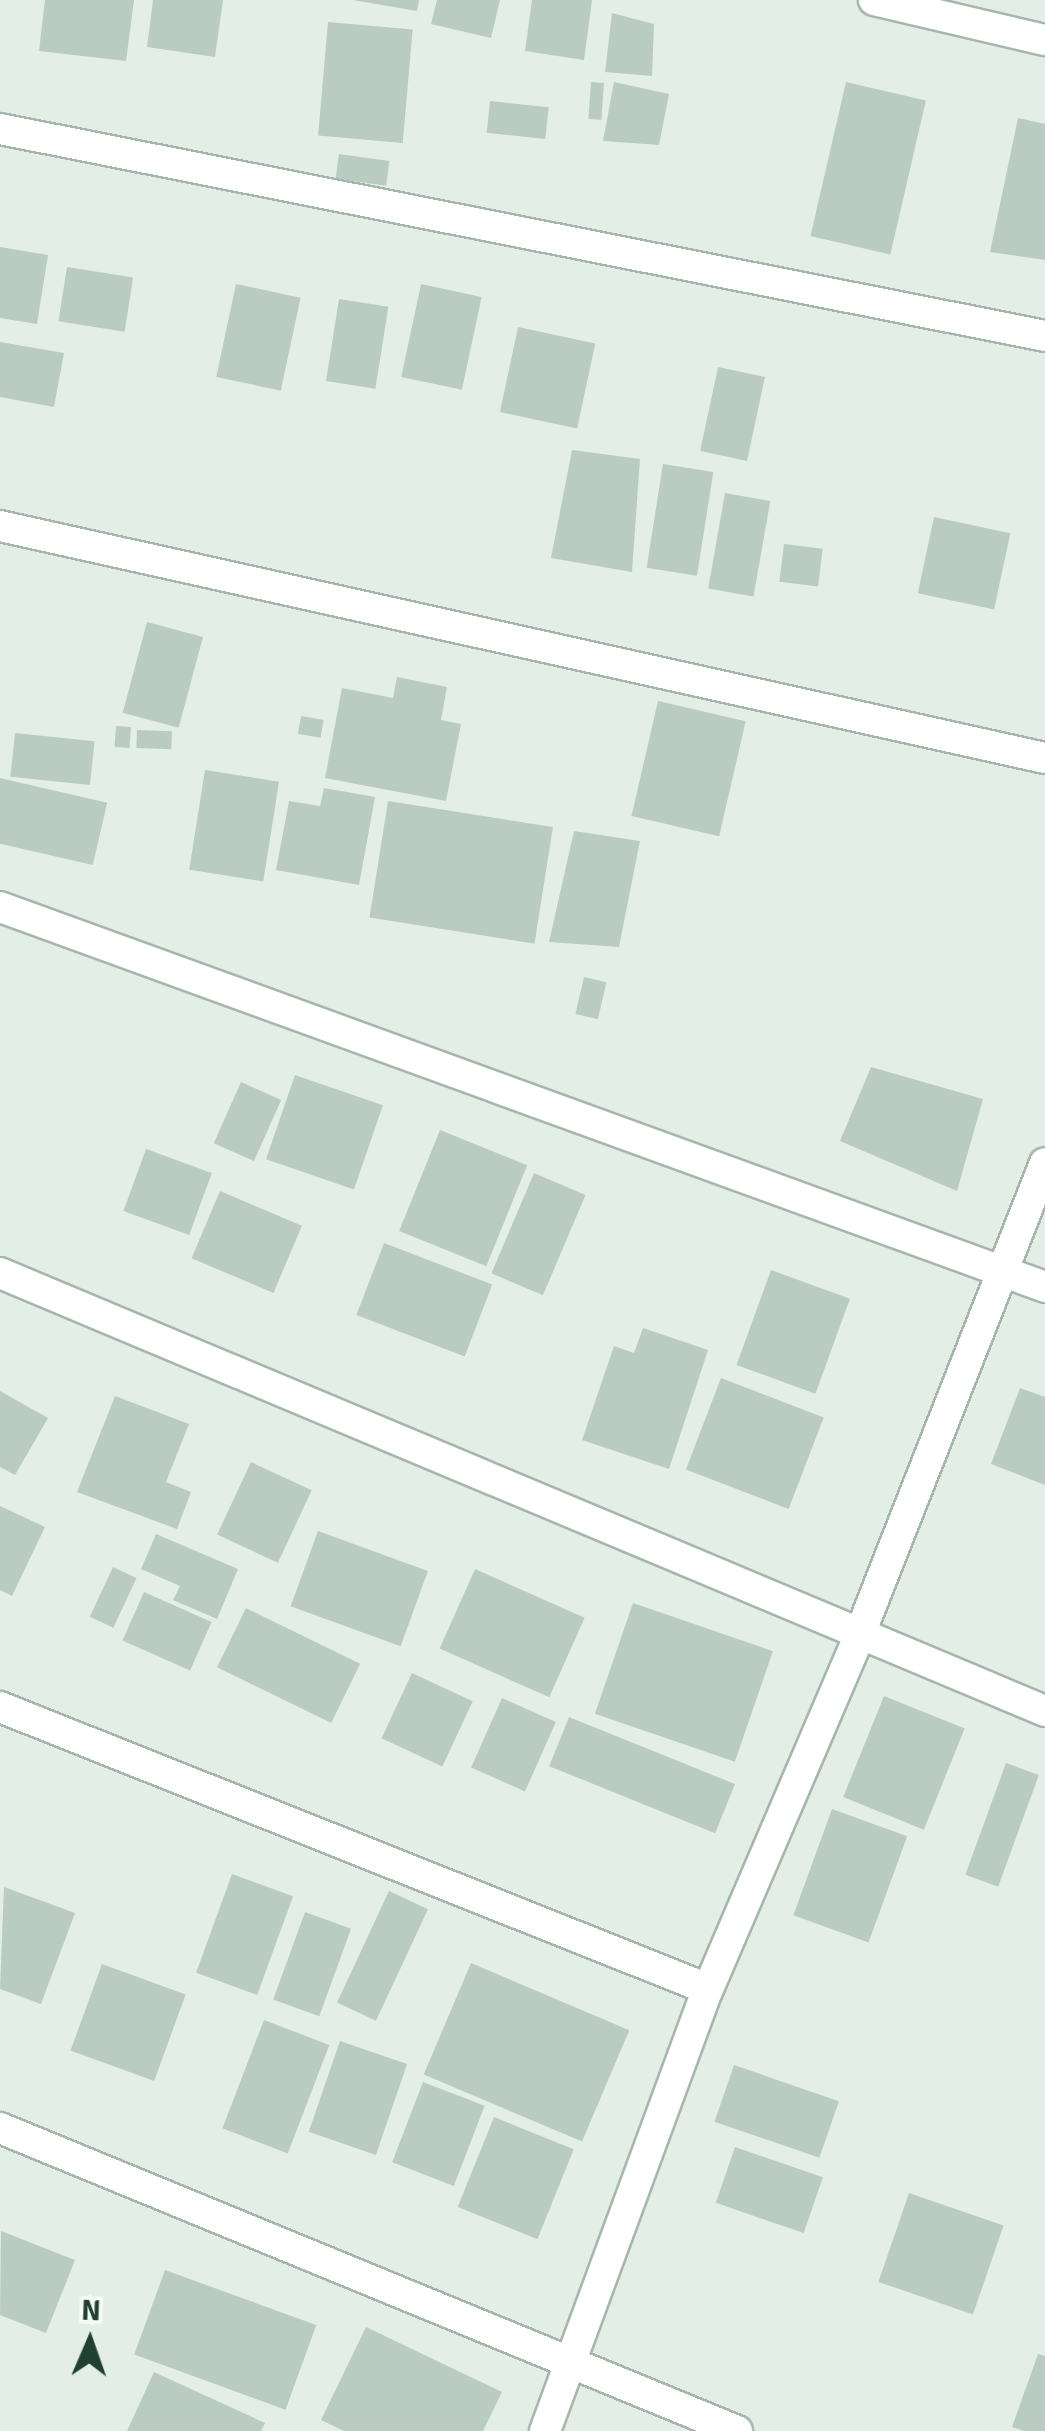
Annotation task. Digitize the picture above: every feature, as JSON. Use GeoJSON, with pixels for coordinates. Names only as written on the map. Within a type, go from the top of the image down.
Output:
{"type":"FeatureCollection","features":[{"type":"Feature","properties":{"kind":"street"},"geometry":{"type":"LineString","coordinates":[[874,0],[1045,40]]}},
{"type":"Feature","properties":{"kind":"street"},"geometry":{"type":"LineString","coordinates":[[0,129],[1045,336]]}},
{"type":"Feature","properties":{"kind":"street"},"geometry":{"type":"LineString","coordinates":[[0,526],[1045,758]]}},
{"type":"Feature","properties":{"kind":"street"},"geometry":{"type":"LineString","coordinates":[[0,907],[1045,1288]]}},
{"type":"Feature","properties":{"kind":"street"},"geometry":{"type":"LineString","coordinates":[[545,2431],[708,1989],[859,1636],[1008,1272],[1045,1163]]}},
{"type":"Feature","properties":{"kind":"street"},"geometry":{"type":"LineString","coordinates":[[0,1273],[1045,1711]]}},
{"type":"Feature","properties":{"kind":"street"},"geometry":{"type":"LineString","coordinates":[[0,1707],[708,1989]]}},
{"type":"Feature","properties":{"kind":"street"},"geometry":{"type":"LineString","coordinates":[[0,2128],[737,2431]]}},
{"type":"Feature","properties":{"kind":"building"},"geometry":{"type":"Polygon","coordinates":[[[45,0],[134,0],[126,61],[39,51],[45,0]]]}},
{"type":"Feature","properties":{"kind":"building"},"geometry":{"type":"Polygon","coordinates":[[[153,0],[223,0],[215,57],[147,47],[153,0]]]}},
{"type":"Feature","properties":{"kind":"building"},"geometry":{"type":"Polygon","coordinates":[[[353,0],[419,0],[417,11],[353,0]]]}},
{"type":"Feature","properties":{"kind":"building"},"geometry":{"type":"Polygon","coordinates":[[[437,0],[500,0],[491,38],[431,24],[437,0]]]}},
{"type":"Feature","properties":{"kind":"building"},"geometry":{"type":"Polygon","coordinates":[[[532,0],[592,0],[584,60],[525,51],[532,0]]]}},
{"type":"Feature","properties":{"kind":"building"},"geometry":{"type":"Polygon","coordinates":[[[612,13],[654,24],[652,76],[605,72],[612,13]]]}},
{"type":"Feature","properties":{"kind":"building"},"geometry":{"type":"Polygon","coordinates":[[[328,22],[413,29],[403,143],[318,136],[328,22]]]}},
{"type":"Feature","properties":{"kind":"building"},"geometry":{"type":"Polygon","coordinates":[[[591,82],[604,83],[601,120],[588,119],[591,82]]]}},
{"type":"Feature","properties":{"kind":"building"},"geometry":{"type":"Polygon","coordinates":[[[614,82],[669,94],[659,145],[603,141],[614,82]]]}},
{"type":"Feature","properties":{"kind":"building"},"geometry":{"type":"Polygon","coordinates":[[[846,82],[926,100],[890,254],[810,236],[846,82]]]}},
{"type":"Feature","properties":{"kind":"building"},"geometry":{"type":"Polygon","coordinates":[[[490,101],[549,107],[545,139],[487,133],[490,101]]]}},
{"type":"Feature","properties":{"kind":"building"},"geometry":{"type":"Polygon","coordinates":[[[1018,118],[1045,124],[1045,260],[990,252],[1018,118]]]}},
{"type":"Feature","properties":{"kind":"building"},"geometry":{"type":"Polygon","coordinates":[[[339,154],[390,161],[386,186],[336,179],[339,154]]]}},
{"type":"Feature","properties":{"kind":"building"},"geometry":{"type":"Polygon","coordinates":[[[0,247],[48,255],[37,324],[0,318],[0,247]]]}},
{"type":"Feature","properties":{"kind":"building"},"geometry":{"type":"Polygon","coordinates":[[[67,267],[133,277],[125,332],[58,321],[67,267]]]}},
{"type":"Feature","properties":{"kind":"building"},"geometry":{"type":"Polygon","coordinates":[[[236,284],[301,298],[281,391],[216,377],[236,284]]]}},
{"type":"Feature","properties":{"kind":"building"},"geometry":{"type":"Polygon","coordinates":[[[421,284],[482,297],[462,390],[401,377],[421,284]]]}},
{"type":"Feature","properties":{"kind":"building"},"geometry":{"type":"Polygon","coordinates":[[[339,299],[388,307],[375,389],[326,381],[339,299]]]}},
{"type":"Feature","properties":{"kind":"building"},"geometry":{"type":"Polygon","coordinates":[[[518,327],[595,343],[577,429],[500,412],[518,327]]]}},
{"type":"Feature","properties":{"kind":"building"},"geometry":{"type":"Polygon","coordinates":[[[0,342],[64,353],[54,407],[0,397],[0,342]]]}},
{"type":"Feature","properties":{"kind":"building"},"geometry":{"type":"Polygon","coordinates":[[[718,367],[765,377],[747,461],[700,451],[718,367]]]}},
{"type":"Feature","properties":{"kind":"building"},"geometry":{"type":"Polygon","coordinates":[[[572,450],[640,459],[632,572],[551,558],[572,450]]]}},
{"type":"Feature","properties":{"kind":"building"},"geometry":{"type":"Polygon","coordinates":[[[663,464],[713,472],[697,576],[647,568],[663,464]]]}},
{"type":"Feature","properties":{"kind":"building"},"geometry":{"type":"Polygon","coordinates":[[[725,493],[770,501],[753,597],[708,589],[725,493]]]}},
{"type":"Feature","properties":{"kind":"building"},"geometry":{"type":"Polygon","coordinates":[[[934,517],[1010,533],[994,610],[918,593],[934,517]]]}},
{"type":"Feature","properties":{"kind":"building"},"geometry":{"type":"Polygon","coordinates":[[[784,544],[823,549],[818,586],[779,582],[784,544]]]}},
{"type":"Feature","properties":{"kind":"building"},"geometry":{"type":"Polygon","coordinates":[[[147,622],[203,637],[179,728],[123,713],[147,622]]]}},
{"type":"Feature","properties":{"kind":"building"},"geometry":{"type":"Polygon","coordinates":[[[397,677],[447,687],[441,720],[461,724],[446,801],[325,778],[342,688],[393,698],[397,677]]]}},
{"type":"Feature","properties":{"kind":"building"},"geometry":{"type":"Polygon","coordinates":[[[658,701],[746,721],[719,836],[631,816],[658,701]]]}},
{"type":"Feature","properties":{"kind":"building"},"geometry":{"type":"Polygon","coordinates":[[[301,716],[324,720],[321,738],[298,734],[301,716]]]}},
{"type":"Feature","properties":{"kind":"building"},"geometry":{"type":"Polygon","coordinates":[[[116,726],[131,727],[129,748],[115,747],[116,726]]]}},
{"type":"Feature","properties":{"kind":"building"},"geometry":{"type":"Polygon","coordinates":[[[137,730],[172,731],[171,749],[136,748],[137,730]]]}},
{"type":"Feature","properties":{"kind":"building"},"geometry":{"type":"Polygon","coordinates":[[[15,733],[95,741],[90,785],[10,777],[15,733]]]}},
{"type":"Feature","properties":{"kind":"building"},"geometry":{"type":"Polygon","coordinates":[[[205,770],[279,782],[263,881],[189,870],[205,770]]]}},
{"type":"Feature","properties":{"kind":"building"},"geometry":{"type":"Polygon","coordinates":[[[0,778],[107,803],[93,865],[0,844],[0,778]]]}},
{"type":"Feature","properties":{"kind":"building"},"geometry":{"type":"Polygon","coordinates":[[[324,788],[375,797],[359,885],[276,870],[289,801],[320,806],[324,788]]]}},
{"type":"Feature","properties":{"kind":"building"},"geometry":{"type":"Polygon","coordinates":[[[388,801],[553,827],[534,944],[370,918],[388,801]]]}},
{"type":"Feature","properties":{"kind":"building"},"geometry":{"type":"Polygon","coordinates":[[[574,831],[640,841],[619,947],[549,942],[574,831]]]}},
{"type":"Feature","properties":{"kind":"building"},"geometry":{"type":"Polygon","coordinates":[[[584,977],[606,982],[598,1019],[575,1014],[584,977]]]}},
{"type":"Feature","properties":{"kind":"building"},"geometry":{"type":"Polygon","coordinates":[[[871,1067],[983,1099],[957,1191],[840,1141],[871,1067]]]}},
{"type":"Feature","properties":{"kind":"building"},"geometry":{"type":"Polygon","coordinates":[[[295,1075],[383,1105],[354,1189],[266,1159],[295,1075]]]}},
{"type":"Feature","properties":{"kind":"building"},"geometry":{"type":"Polygon","coordinates":[[[241,1082],[281,1100],[254,1161],[214,1143],[241,1082]]]}},
{"type":"Feature","properties":{"kind":"building"},"geometry":{"type":"Polygon","coordinates":[[[440,1130],[527,1165],[486,1266],[399,1231],[440,1130]]]}},
{"type":"Feature","properties":{"kind":"building"},"geometry":{"type":"Polygon","coordinates":[[[146,1149],[212,1173],[189,1235],[123,1211],[146,1149]]]}},
{"type":"Feature","properties":{"kind":"building"},"geometry":{"type":"Polygon","coordinates":[[[534,1173],[586,1195],[543,1295],[491,1273],[534,1173]]]}},
{"type":"Feature","properties":{"kind":"building"},"geometry":{"type":"Polygon","coordinates":[[[220,1191],[302,1226],[273,1293],[191,1258],[220,1191]]]}},
{"type":"Feature","properties":{"kind":"building"},"geometry":{"type":"Polygon","coordinates":[[[384,1243],[492,1285],[465,1356],[356,1315],[384,1243]]]}},
{"type":"Feature","properties":{"kind":"building"},"geometry":{"type":"Polygon","coordinates":[[[771,1270],[850,1299],[815,1394],[736,1365],[771,1270]]]}},
{"type":"Feature","properties":{"kind":"building"},"geometry":{"type":"Polygon","coordinates":[[[643,1328],[708,1350],[669,1469],[582,1440],[614,1346],[634,1353],[643,1328]]]}},
{"type":"Feature","properties":{"kind":"building"},"geometry":{"type":"Polygon","coordinates":[[[721,1378],[824,1417],[789,1509],[686,1469],[721,1378]]]}},
{"type":"Feature","properties":{"kind":"building"},"geometry":{"type":"Polygon","coordinates":[[[1020,1388],[1045,1397],[1045,1485],[991,1464],[1020,1388]]]}},
{"type":"Feature","properties":{"kind":"building"},"geometry":{"type":"Polygon","coordinates":[[[0,1391],[48,1418],[15,1475],[0,1467],[0,1391]]]}},
{"type":"Feature","properties":{"kind":"building"},"geometry":{"type":"Polygon","coordinates":[[[115,1396],[189,1424],[166,1482],[191,1492],[177,1529],[77,1492],[115,1396]]]}},
{"type":"Feature","properties":{"kind":"building"},"geometry":{"type":"Polygon","coordinates":[[[251,1462],[312,1490],[278,1563],[217,1535],[251,1462]]]}},
{"type":"Feature","properties":{"kind":"building"},"geometry":{"type":"Polygon","coordinates":[[[0,1506],[45,1527],[12,1596],[0,1590],[0,1506]]]}},
{"type":"Feature","properties":{"kind":"building"},"geometry":{"type":"Polygon","coordinates":[[[318,1531],[428,1571],[401,1646],[291,1606],[318,1531]]]}},
{"type":"Feature","properties":{"kind":"building"},"geometry":{"type":"Polygon","coordinates":[[[156,1534],[238,1569],[217,1619],[173,1600],[180,1586],[141,1569],[156,1534]]]}},
{"type":"Feature","properties":{"kind":"building"},"geometry":{"type":"Polygon","coordinates":[[[113,1567],[137,1578],[113,1628],[90,1617],[113,1567]]]}},
{"type":"Feature","properties":{"kind":"building"},"geometry":{"type":"Polygon","coordinates":[[[475,1569],[585,1618],[549,1697],[440,1648],[475,1569]]]}},
{"type":"Feature","properties":{"kind":"building"},"geometry":{"type":"Polygon","coordinates":[[[144,1592],[212,1622],[190,1671],[122,1640],[144,1592]]]}},
{"type":"Feature","properties":{"kind":"building"},"geometry":{"type":"Polygon","coordinates":[[[633,1603],[773,1651],[735,1762],[595,1714],[633,1603]]]}},
{"type":"Feature","properties":{"kind":"building"},"geometry":{"type":"Polygon","coordinates":[[[246,1608],[360,1664],[331,1723],[217,1667],[246,1608]]]}},
{"type":"Feature","properties":{"kind":"building"},"geometry":{"type":"Polygon","coordinates":[[[412,1673],[473,1701],[442,1767],[382,1738],[412,1673]]]}},
{"type":"Feature","properties":{"kind":"building"},"geometry":{"type":"Polygon","coordinates":[[[884,1696],[965,1729],[924,1830],[843,1797],[884,1696]]]}},
{"type":"Feature","properties":{"kind":"building"},"geometry":{"type":"Polygon","coordinates":[[[502,1698],[556,1722],[525,1791],[471,1767],[502,1698]]]}},
{"type":"Feature","properties":{"kind":"building"},"geometry":{"type":"Polygon","coordinates":[[[569,1717],[735,1784],[715,1833],[549,1766],[569,1717]]]}},
{"type":"Feature","properties":{"kind":"building"},"geometry":{"type":"Polygon","coordinates":[[[1006,1763],[1039,1775],[998,1887],[965,1875],[1006,1763]]]}},
{"type":"Feature","properties":{"kind":"building"},"geometry":{"type":"Polygon","coordinates":[[[832,1809],[907,1836],[869,1943],[793,1915],[832,1809]]]}},
{"type":"Feature","properties":{"kind":"building"},"geometry":{"type":"Polygon","coordinates":[[[232,1874],[293,1896],[257,1995],[196,1973],[232,1874]]]}},
{"type":"Feature","properties":{"kind":"building"},"geometry":{"type":"Polygon","coordinates":[[[4,1887],[75,1913],[41,2004],[0,1989],[4,1887]]]}},
{"type":"Feature","properties":{"kind":"building"},"geometry":{"type":"Polygon","coordinates":[[[389,1891],[428,1909],[376,2021],[337,2002],[389,1891]]]}},
{"type":"Feature","properties":{"kind":"building"},"geometry":{"type":"Polygon","coordinates":[[[305,1912],[351,1929],[319,2016],[273,1999],[305,1912]]]}},
{"type":"Feature","properties":{"kind":"building"},"geometry":{"type":"Polygon","coordinates":[[[471,1963],[629,2030],[582,2142],[424,2074],[471,1963]]]}},
{"type":"Feature","properties":{"kind":"building"},"geometry":{"type":"Polygon","coordinates":[[[102,1964],[186,1994],[154,2081],[71,2050],[102,1964]]]}},
{"type":"Feature","properties":{"kind":"building"},"geometry":{"type":"Polygon","coordinates":[[[264,2020],[329,2045],[288,2153],[222,2128],[264,2020]]]}},
{"type":"Feature","properties":{"kind":"building"},"geometry":{"type":"Polygon","coordinates":[[[340,2041],[407,2064],[376,2155],[309,2132],[340,2041]]]}},
{"type":"Feature","properties":{"kind":"building"},"geometry":{"type":"Polygon","coordinates":[[[734,2065],[839,2101],[819,2158],[714,2122],[734,2065]]]}},
{"type":"Feature","properties":{"kind":"building"},"geometry":{"type":"Polygon","coordinates":[[[423,2082],[485,2106],[454,2186],[392,2162],[423,2082]]]}},
{"type":"Feature","properties":{"kind":"building"},"geometry":{"type":"Polygon","coordinates":[[[494,2117],[574,2149],[537,2239],[458,2207],[494,2117]]]}},
{"type":"Feature","properties":{"kind":"building"},"geometry":{"type":"Polygon","coordinates":[[[735,2147],[823,2177],[804,2233],[716,2203],[735,2147]]]}},
{"type":"Feature","properties":{"kind":"building"},"geometry":{"type":"Polygon","coordinates":[[[909,2193],[1004,2226],[973,2314],[878,2282],[909,2193]]]}},
{"type":"Feature","properties":{"kind":"building"},"geometry":{"type":"Polygon","coordinates":[[[1,2231],[75,2260],[46,2333],[0,2315],[1,2231]]]}},
{"type":"Feature","properties":{"kind":"building"},"geometry":{"type":"Polygon","coordinates":[[[165,2270],[316,2325],[286,2410],[134,2355],[165,2270]]]}},
{"type":"Feature","properties":{"kind":"building"},"geometry":{"type":"Polygon","coordinates":[[[366,2327],[502,2392],[483,2431],[344,2431],[321,2420],[366,2327]]]}},
{"type":"Feature","properties":{"kind":"building"},"geometry":{"type":"Polygon","coordinates":[[[1038,2354],[1045,2356],[1045,2431],[1024,2431],[1012,2427],[1038,2354]]]}},
{"type":"Feature","properties":{"kind":"building"},"geometry":{"type":"Polygon","coordinates":[[[154,2372],[265,2423],[261,2431],[127,2431],[154,2372]]]}}]}
